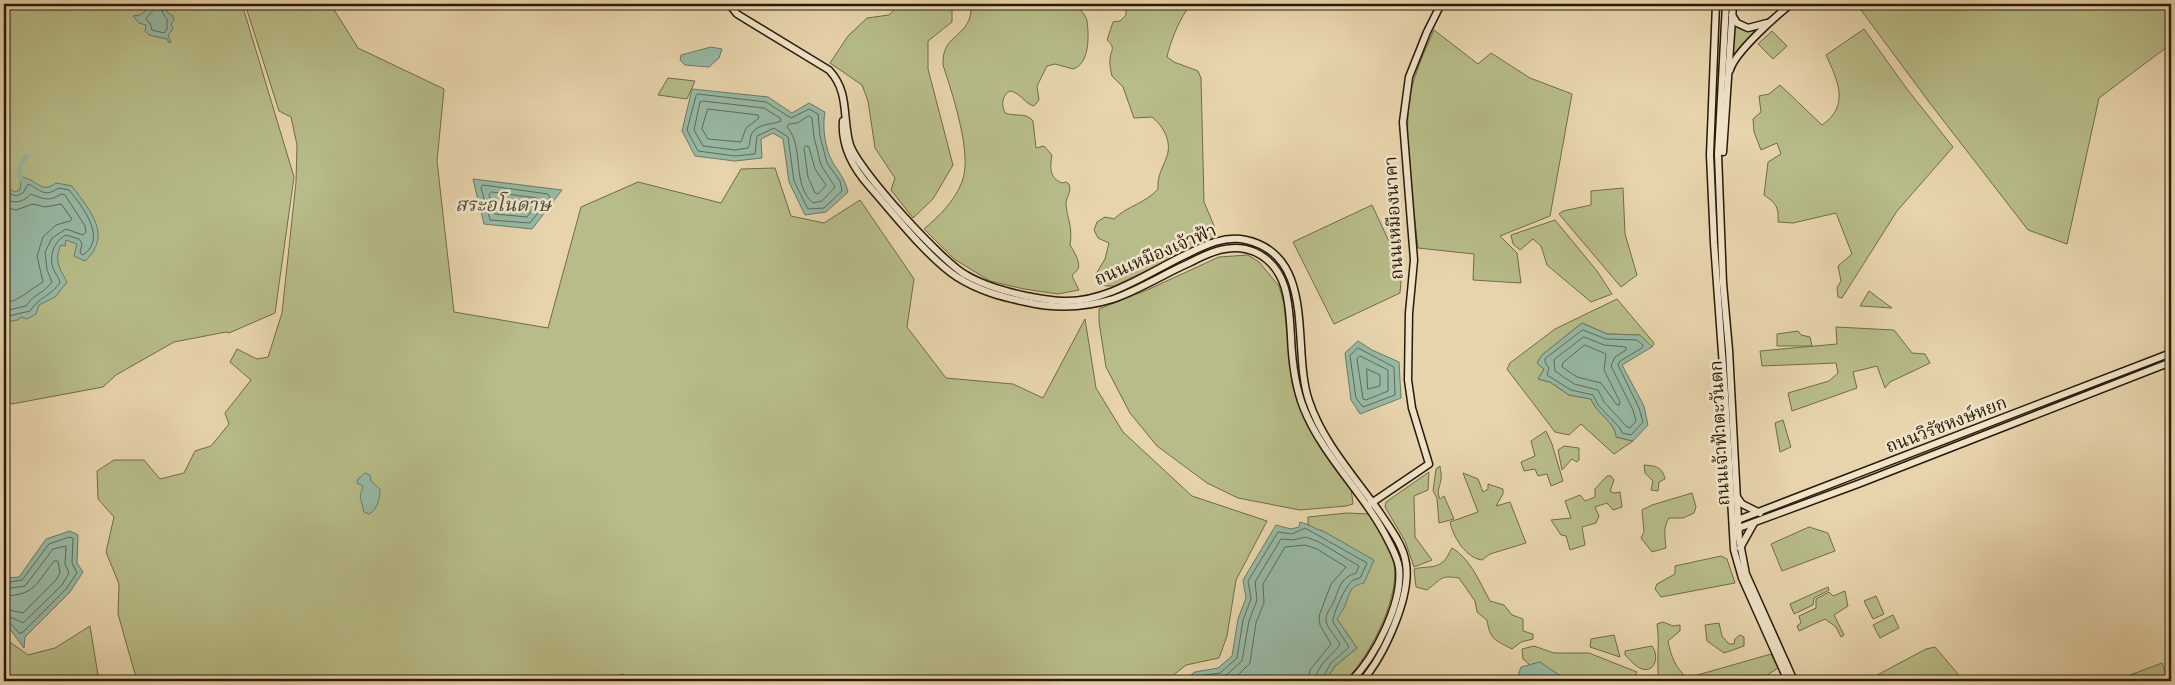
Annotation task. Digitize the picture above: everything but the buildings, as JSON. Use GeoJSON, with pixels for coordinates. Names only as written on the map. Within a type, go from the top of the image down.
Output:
{"type":"FeatureCollection","features":[{"type":"Feature","properties":{"kind":"main road","name":"ถนนเหมืองเจ้าฟ้า"},"geometry":{"type":"LineString","coordinates":[[730,4],[737,14],[829,70],[838,79],[842,88],[844,109],[843,132],[846,149],[862,177],[940,263],[956,277],[999,297],[1061,308],[1076,307],[1115,298],[1218,250],[1245,248],[1269,261],[1277,270],[1285,287],[1290,306],[1294,372],[1304,408],[1314,430],[1388,525],[1406,562],[1408,582],[1404,598],[1393,627],[1376,662],[1362,681]]}},
{"type":"Feature","properties":{"kind":"main road","name":"ถนนเหมืองนาคา"},"geometry":{"type":"LineString","coordinates":[[1370,504],[1429,464],[1412,408],[1408,380],[1409,313],[1414,260],[1403,122],[1408,77],[1441,4]]}},
{"type":"Feature","properties":{"kind":"main road"},"geometry":{"type":"LineString","coordinates":[[1712,172],[1710,155],[1716,4]]}},
{"type":"Feature","properties":{"kind":"main road"},"geometry":{"type":"LineString","coordinates":[[1712,172],[1722,4]]}},
{"type":"Feature","properties":{"kind":"main road"},"geometry":{"type":"LineString","coordinates":[[1719,172],[1726,4]]}},
{"type":"Feature","properties":{"kind":"main road"},"geometry":{"type":"LineString","coordinates":[[1719,172],[1723,152],[1733,4]]}},
{"type":"Feature","properties":{"kind":"main road"},"geometry":{"type":"LineString","coordinates":[[1727,81],[1731,66],[1769,22],[1792,4]]}},
{"type":"Feature","properties":{"kind":"main road"},"geometry":{"type":"LineString","coordinates":[[1732,15],[1737,23],[1748,28],[1769,22]]}},
{"type":"Feature","properties":{"kind":"main road","name":"ถนนเจ้าฟ้าตะวันตก"},"geometry":{"type":"LineString","coordinates":[[1712,172],[1714,244],[1735,522]]}},
{"type":"Feature","properties":{"kind":"main road","name":"ถนนเจ้าฟ้าตะวันตก"},"geometry":{"type":"LineString","coordinates":[[1719,172],[1723,283],[1729,341],[1736,493],[1734,550],[1739,571],[1788,681]]}},
{"type":"Feature","properties":{"kind":"main road","name":"ถนนวิรัชหงษ์หยก"},"geometry":{"type":"LineString","coordinates":[[1735,522],[2171,353]]}},
{"type":"Feature","properties":{"kind":"main road","name":"ถนนวิรัชหงษ์หยก"},"geometry":{"type":"LineString","coordinates":[[1735,529],[1858,484],[2171,362]]}},
{"type":"Feature","properties":{"kind":"main road"},"geometry":{"type":"LineString","coordinates":[[2002,418],[2005,426]]}},
{"type":"Feature","properties":{"kind":"main road"},"geometry":{"type":"LineString","coordinates":[[1855,476],[1858,484]]}},
{"type":"Feature","properties":{"kind":"main road"},"geometry":{"type":"LineString","coordinates":[[1736,493],[1742,504],[1760,513]]}},
{"type":"Feature","properties":{"kind":"main road","name":"ถนนเหมืองเจ้าฟ้า"},"geometry":{"type":"LineString","coordinates":[[1351,681],[1368,660],[1384,630],[1396,600],[1399,583],[1399,567],[1370,504]]}},
{"type":"Feature","properties":{"kind":"main road"},"geometry":{"type":"LineString","coordinates":[[1740,548],[1754,523]]}},
{"type":"Feature","properties":{"kind":"main road"},"geometry":{"type":"LineString","coordinates":[[1382,528],[1388,525]]}},
{"type":"Feature","properties":{"kind":"main road","name":"ถนนเจ้าฟ้าตะวันตก"},"geometry":{"type":"LineString","coordinates":[[1735,529],[1746,574],[1794,681]]}},
{"type":"Feature","properties":{"kind":"shaded area"},"geometry":{"type":"Polygon","coordinates":[[[4,4],[113,4],[115,6],[119,4],[242,4],[294,177],[275,313],[229,333],[174,342],[116,375],[103,387],[12,404],[4,402],[4,4]]]}},
{"type":"Feature","properties":{"kind":"shaded area"},"geometry":{"type":"Polygon","coordinates":[[[245,4],[333,4],[333,8],[358,48],[444,89],[437,161],[454,312],[548,328],[581,207],[638,182],[721,203],[741,169],[775,168],[791,216],[824,223],[860,200],[914,279],[907,327],[946,378],[1013,384],[1043,398],[1085,319],[1096,388],[1123,432],[1192,496],[1267,521],[1236,580],[1227,636],[1219,658],[1186,665],[1166,681],[636,681],[622,674],[606,680],[596,681],[581,677],[580,681],[137,681],[118,614],[119,584],[106,552],[114,517],[98,499],[97,471],[114,460],[144,460],[160,479],[184,473],[195,451],[211,446],[229,424],[225,413],[251,380],[230,362],[237,349],[257,359],[268,357],[282,313],[296,182],[297,145],[291,117],[279,111],[245,4]]]}},
{"type":"Feature","properties":{"kind":"shaded area"},"geometry":{"type":"Polygon","coordinates":[[[899,4],[952,4],[952,22],[928,41],[928,69],[953,165],[933,199],[913,218],[891,190],[895,178],[875,148],[868,101],[862,85],[830,63],[848,36],[867,18],[889,15],[899,4]]]}},
{"type":"Feature","properties":{"kind":"shaded area"},"geometry":{"type":"Polygon","coordinates":[[[972,4],[1077,4],[1086,19],[1088,27],[1087,48],[1083,61],[1079,66],[1073,69],[1055,64],[1047,66],[1037,86],[1039,100],[1034,106],[1010,91],[1005,95],[1003,104],[1005,113],[1024,116],[1033,121],[1036,148],[1044,146],[1052,155],[1051,172],[1058,181],[1069,184],[1070,190],[1066,204],[1070,227],[1070,245],[1079,266],[1072,276],[1079,290],[1058,294],[990,281],[954,259],[924,229],[941,214],[955,196],[962,182],[965,170],[965,156],[960,124],[943,65],[943,56],[948,44],[969,20],[972,4]]]}},
{"type":"Feature","properties":{"kind":"shaded area"},"geometry":{"type":"Polygon","coordinates":[[[1126,4],[1183,4],[1186,11],[1175,33],[1167,57],[1174,62],[1198,71],[1201,78],[1204,202],[1218,235],[1191,250],[1114,286],[1106,286],[1098,282],[1096,274],[1105,259],[1109,243],[1098,238],[1094,230],[1097,222],[1105,217],[1114,219],[1148,198],[1158,189],[1159,176],[1168,150],[1166,134],[1160,125],[1152,117],[1134,118],[1123,87],[1112,76],[1110,61],[1112,47],[1107,40],[1113,22],[1120,21],[1126,15],[1126,4]]]}},
{"type":"Feature","properties":{"kind":"shaded area"},"geometry":{"type":"Polygon","coordinates":[[[1868,4],[2171,4],[2171,44],[2099,98],[2067,244],[2028,230],[1861,10],[1868,4]]]}},
{"type":"Feature","properties":{"kind":"shaded area"},"geometry":{"type":"Polygon","coordinates":[[[1734,24],[1742,30],[1759,31],[1732,56],[1734,24]]]}},
{"type":"Feature","properties":{"kind":"shaded area"},"geometry":{"type":"Polygon","coordinates":[[[1864,29],[1907,89],[1953,147],[1897,211],[1842,298],[1838,297],[1837,288],[1841,281],[1838,266],[1852,254],[1836,213],[1793,223],[1778,222],[1776,206],[1764,195],[1768,162],[1781,154],[1777,143],[1761,150],[1754,132],[1753,119],[1761,112],[1759,96],[1769,94],[1780,85],[1822,125],[1831,118],[1839,101],[1839,93],[1826,55],[1864,29]]]}},
{"type":"Feature","properties":{"kind":"shaded area"},"geometry":{"type":"Polygon","coordinates":[[[1434,30],[1478,64],[1491,53],[1530,78],[1572,94],[1550,216],[1500,236],[1517,253],[1521,283],[1473,280],[1474,254],[1418,248],[1409,170],[1409,110],[1415,75],[1434,30]]]}},
{"type":"Feature","properties":{"kind":"shaded area"},"geometry":{"type":"Polygon","coordinates":[[[1772,31],[1787,46],[1773,59],[1758,44],[1772,31]]]}},
{"type":"Feature","properties":{"kind":"shaded area"},"geometry":{"type":"Polygon","coordinates":[[[668,78],[695,81],[687,99],[658,95],[668,78]]]}},
{"type":"Feature","properties":{"kind":"shaded area"},"geometry":{"type":"Polygon","coordinates":[[[1623,188],[1625,234],[1637,275],[1621,287],[1559,214],[1563,211],[1591,205],[1591,191],[1623,188]]]}},
{"type":"Feature","properties":{"kind":"shaded area"},"geometry":{"type":"Polygon","coordinates":[[[1372,205],[1402,269],[1400,293],[1334,324],[1293,242],[1372,205]]]}},
{"type":"Feature","properties":{"kind":"shaded area"},"geometry":{"type":"Polygon","coordinates":[[[1555,220],[1597,271],[1612,294],[1591,302],[1547,265],[1541,246],[1533,239],[1520,250],[1513,244],[1511,235],[1555,220]]]}},
{"type":"Feature","properties":{"kind":"shaded area"},"geometry":{"type":"Polygon","coordinates":[[[1248,255],[1259,262],[1279,286],[1284,304],[1292,384],[1302,411],[1351,488],[1353,504],[1300,510],[1238,498],[1207,483],[1157,446],[1130,413],[1106,367],[1099,322],[1099,309],[1147,290],[1219,257],[1248,255]]]}},
{"type":"Feature","properties":{"kind":"shaded area"},"geometry":{"type":"Polygon","coordinates":[[[1869,291],[1892,308],[1860,306],[1869,291]]]}},
{"type":"Feature","properties":{"kind":"shaded area"},"geometry":{"type":"Polygon","coordinates":[[[1617,299],[1654,343],[1652,347],[1640,335],[1607,334],[1582,323],[1542,355],[1537,363],[1544,369],[1538,379],[1550,382],[1569,395],[1591,399],[1613,427],[1616,437],[1633,441],[1614,454],[1581,424],[1569,435],[1555,432],[1507,369],[1510,363],[1555,329],[1617,299]]]}},
{"type":"Feature","properties":{"kind":"shaded area"},"geometry":{"type":"Polygon","coordinates":[[[1836,327],[1894,330],[1912,353],[1925,354],[1930,363],[1890,382],[1885,388],[1877,366],[1853,372],[1857,388],[1792,411],[1788,393],[1829,381],[1838,373],[1836,363],[1762,366],[1760,351],[1837,344],[1836,327]]]}},
{"type":"Feature","properties":{"kind":"shaded area"},"geometry":{"type":"Polygon","coordinates":[[[1798,331],[1801,335],[1810,337],[1812,346],[1777,346],[1777,334],[1798,331]]]}},
{"type":"Feature","properties":{"kind":"shaded area"},"geometry":{"type":"Polygon","coordinates":[[[1783,420],[1791,447],[1780,452],[1775,423],[1783,420]]]}},
{"type":"Feature","properties":{"kind":"shaded area"},"geometry":{"type":"Polygon","coordinates":[[[1546,431],[1563,481],[1551,486],[1547,474],[1538,476],[1535,469],[1524,471],[1521,462],[1535,456],[1531,441],[1546,431]]]}},
{"type":"Feature","properties":{"kind":"shaded area"},"geometry":{"type":"Polygon","coordinates":[[[1564,446],[1579,448],[1579,460],[1577,462],[1572,459],[1562,470],[1558,450],[1564,446]]]}},
{"type":"Feature","properties":{"kind":"shaded area"},"geometry":{"type":"Polygon","coordinates":[[[1644,465],[1655,466],[1662,471],[1665,479],[1659,482],[1658,491],[1651,490],[1653,481],[1645,473],[1644,465]]]}},
{"type":"Feature","properties":{"kind":"shaded area"},"geometry":{"type":"Polygon","coordinates":[[[1440,466],[1439,496],[1440,499],[1444,496],[1454,519],[1439,523],[1437,498],[1433,491],[1436,469],[1440,466]]]}},
{"type":"Feature","properties":{"kind":"shaded area"},"geometry":{"type":"Polygon","coordinates":[[[1429,472],[1428,490],[1414,496],[1415,537],[1432,560],[1414,567],[1405,541],[1385,507],[1386,502],[1429,472]]]}},
{"type":"Feature","properties":{"kind":"shaded area"},"geometry":{"type":"Polygon","coordinates":[[[1463,473],[1478,479],[1483,492],[1488,489],[1488,484],[1503,489],[1503,494],[1496,506],[1510,502],[1526,543],[1490,554],[1482,560],[1471,555],[1461,546],[1450,522],[1478,512],[1463,473]]]}},
{"type":"Feature","properties":{"kind":"shaded area"},"geometry":{"type":"Polygon","coordinates":[[[1607,476],[1611,476],[1614,480],[1610,491],[1614,493],[1620,492],[1622,507],[1613,510],[1607,503],[1595,507],[1599,516],[1596,523],[1582,527],[1585,545],[1570,550],[1566,536],[1561,535],[1551,520],[1571,518],[1565,501],[1580,495],[1585,501],[1595,497],[1595,489],[1607,476]]]}},
{"type":"Feature","properties":{"kind":"shaded area"},"geometry":{"type":"Polygon","coordinates":[[[1692,493],[1696,507],[1694,513],[1683,518],[1669,518],[1665,529],[1666,548],[1652,552],[1641,538],[1644,532],[1642,510],[1652,505],[1692,493]]]}},
{"type":"Feature","properties":{"kind":"shaded area"},"geometry":{"type":"Polygon","coordinates":[[[1347,513],[1369,514],[1389,547],[1395,573],[1393,589],[1382,624],[1374,641],[1355,670],[1345,681],[1325,681],[1335,666],[1357,648],[1337,619],[1355,585],[1323,531],[1314,529],[1308,524],[1308,517],[1347,513]]]}},
{"type":"Feature","properties":{"kind":"shaded area"},"geometry":{"type":"Polygon","coordinates":[[[1809,527],[1828,533],[1835,551],[1782,571],[1771,544],[1809,527]]]}},
{"type":"Feature","properties":{"kind":"shaded area"},"geometry":{"type":"Polygon","coordinates":[[[1452,548],[1469,564],[1490,601],[1504,605],[1512,615],[1523,619],[1523,631],[1533,634],[1533,639],[1521,642],[1512,649],[1494,639],[1487,620],[1477,612],[1475,601],[1459,578],[1444,578],[1427,590],[1416,587],[1414,569],[1440,564],[1446,559],[1452,548]]]}},
{"type":"Feature","properties":{"kind":"shaded area"},"geometry":{"type":"Polygon","coordinates":[[[1721,556],[1727,559],[1735,583],[1661,597],[1655,589],[1657,584],[1675,574],[1675,566],[1721,556]]]}},
{"type":"Feature","properties":{"kind":"shaded area"},"geometry":{"type":"Polygon","coordinates":[[[1828,587],[1829,590],[1814,598],[1813,605],[1794,614],[1790,604],[1828,587]]]}},
{"type":"Feature","properties":{"kind":"shaded area"},"geometry":{"type":"Polygon","coordinates":[[[1845,591],[1848,606],[1834,615],[1844,635],[1841,637],[1836,627],[1825,619],[1799,631],[1797,626],[1801,623],[1799,616],[1816,608],[1816,599],[1829,592],[1833,596],[1845,591]]]}},
{"type":"Feature","properties":{"kind":"shaded area"},"geometry":{"type":"Polygon","coordinates":[[[1876,596],[1884,614],[1873,619],[1864,601],[1876,596]]]}},
{"type":"Feature","properties":{"kind":"shaded area"},"geometry":{"type":"Polygon","coordinates":[[[1893,615],[1899,628],[1880,638],[1873,625],[1893,615]]]}},
{"type":"Feature","properties":{"kind":"shaded area"},"geometry":{"type":"Polygon","coordinates":[[[1663,622],[1673,626],[1680,625],[1680,631],[1668,641],[1674,661],[1687,678],[1771,654],[1778,668],[1758,681],[1659,681],[1657,624],[1663,622]]]}},
{"type":"Feature","properties":{"kind":"shaded area"},"geometry":{"type":"Polygon","coordinates":[[[1719,623],[1722,636],[1729,644],[1734,644],[1735,639],[1740,635],[1744,637],[1744,646],[1724,653],[1707,641],[1705,625],[1719,623]]]}},
{"type":"Feature","properties":{"kind":"shaded area"},"geometry":{"type":"Polygon","coordinates":[[[90,626],[99,681],[4,681],[4,641],[7,640],[28,655],[55,648],[90,626]]]}},
{"type":"Feature","properties":{"kind":"shaded area"},"geometry":{"type":"Polygon","coordinates":[[[1614,635],[1620,657],[1590,647],[1591,639],[1614,635]]]}},
{"type":"Feature","properties":{"kind":"shaded area"},"geometry":{"type":"Polygon","coordinates":[[[1534,646],[1554,653],[1589,653],[1637,672],[1633,679],[1634,681],[1573,681],[1565,679],[1540,663],[1530,665],[1523,659],[1522,649],[1534,646]]]}},
{"type":"Feature","properties":{"kind":"shaded area"},"geometry":{"type":"Polygon","coordinates":[[[1652,646],[1656,658],[1653,666],[1647,670],[1640,668],[1625,655],[1625,651],[1652,646]]]}},
{"type":"Feature","properties":{"kind":"shaded area"},"geometry":{"type":"Polygon","coordinates":[[[1935,647],[1964,681],[1866,681],[1926,649],[1935,647]]]}},
{"type":"Feature","properties":{"kind":"shaded area"},"geometry":{"type":"Polygon","coordinates":[[[2162,663],[2169,681],[2123,681],[2122,678],[2162,663]]]}},
{"type":"Feature","properties":{"kind":"water"},"geometry":{"type":"Polygon","coordinates":[[[154,4],[166,4],[167,12],[173,16],[174,20],[171,24],[173,28],[168,36],[171,42],[169,43],[167,39],[149,35],[145,31],[146,25],[139,23],[133,16],[140,15],[154,4]]]}},
{"type":"Feature","properties":{"kind":"water"},"geometry":{"type":"Polygon","coordinates":[[[711,47],[722,49],[719,58],[709,67],[685,65],[680,60],[681,55],[711,47]]]}},
{"type":"Feature","properties":{"kind":"water"},"geometry":{"type":"Polygon","coordinates":[[[692,89],[768,97],[792,113],[809,103],[825,112],[824,131],[826,145],[848,192],[826,212],[805,215],[789,182],[783,139],[773,133],[761,139],[762,158],[735,161],[695,156],[682,131],[692,89]]]}},
{"type":"Feature","properties":{"kind":"water"},"geometry":{"type":"Polygon","coordinates":[[[23,177],[43,187],[56,183],[72,186],[96,223],[98,232],[97,242],[85,261],[74,256],[77,244],[66,240],[65,246],[61,245],[59,250],[58,260],[67,282],[55,297],[39,305],[36,314],[27,319],[21,317],[18,320],[5,322],[4,184],[14,192],[20,190],[23,177]]]}},
{"type":"Feature","properties":{"kind":"water","name":"สระอโนดาษ"},"geometry":{"type":"Polygon","coordinates":[[[473,179],[562,190],[532,229],[484,224],[473,179]]]}},
{"type":"Feature","properties":{"kind":"water"},"geometry":{"type":"Polygon","coordinates":[[[1582,323],[1607,334],[1640,335],[1652,347],[1622,365],[1644,406],[1648,425],[1633,441],[1616,437],[1613,427],[1591,399],[1569,395],[1550,382],[1538,379],[1544,369],[1537,363],[1542,355],[1582,323]]]}},
{"type":"Feature","properties":{"kind":"water"},"geometry":{"type":"Polygon","coordinates":[[[1358,341],[1372,350],[1399,362],[1401,398],[1360,414],[1351,400],[1345,353],[1358,341]]]}},
{"type":"Feature","properties":{"kind":"water"},"geometry":{"type":"Polygon","coordinates":[[[365,473],[370,475],[371,481],[380,489],[376,506],[369,514],[364,512],[360,496],[363,486],[357,483],[358,479],[365,473]]]}},
{"type":"Feature","properties":{"kind":"water"},"geometry":{"type":"Polygon","coordinates":[[[1300,522],[1323,531],[1374,560],[1364,583],[1351,590],[1337,619],[1357,648],[1335,666],[1325,681],[1182,681],[1195,672],[1218,668],[1232,656],[1238,619],[1246,598],[1243,580],[1276,525],[1291,529],[1299,527],[1300,522]]]}},
{"type":"Feature","properties":{"kind":"water"},"geometry":{"type":"Polygon","coordinates":[[[70,531],[78,535],[77,563],[83,572],[70,592],[25,637],[24,648],[9,628],[4,628],[4,578],[19,577],[46,539],[70,531]]]}},
{"type":"Feature","properties":{"kind":"water"},"geometry":{"type":"Polygon","coordinates":[[[1540,662],[1565,679],[1573,681],[1516,681],[1521,667],[1540,662]]]}},
{"type":"Feature","properties":{"kind":"waterway"},"geometry":{"type":"LineString","coordinates":[[21,179],[19,175],[20,167],[26,156]]}}]}
